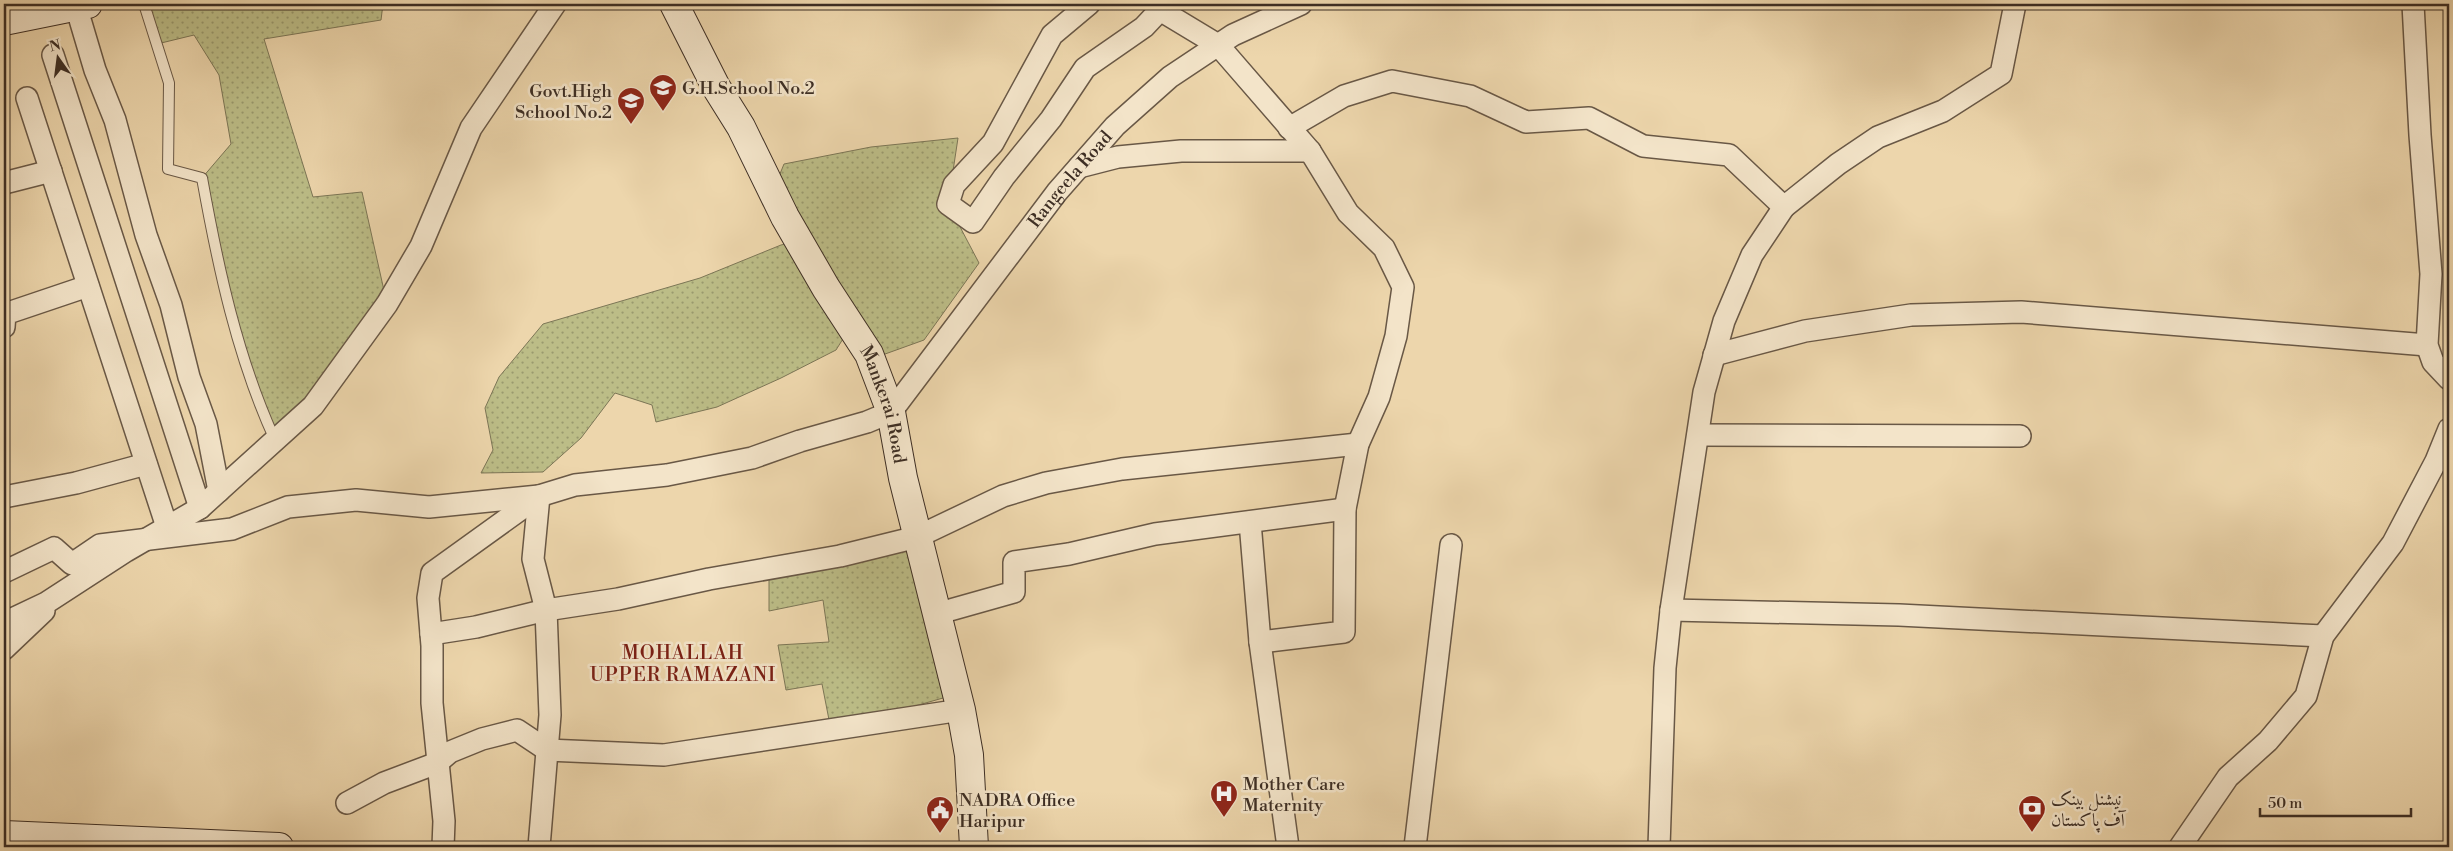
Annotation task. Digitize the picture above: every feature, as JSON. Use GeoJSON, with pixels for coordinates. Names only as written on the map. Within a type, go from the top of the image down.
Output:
{"type":"FeatureCollection","features":[{"type":"Feature","properties":{"kind":"street"},"geometry":{"type":"LineString","coordinates":[[4,623],[46,604],[200,508],[313,406],[387,304],[421,246],[471,128],[555,4]]}},
{"type":"Feature","properties":{"kind":"street","name":"Mankerai Road"},"geometry":{"type":"LineString","coordinates":[[674,4],[688,34],[741,127],[786,217],[826,288],[869,354],[891,412],[903,478],[961,710],[969,755],[974,847]]}},
{"type":"Feature","properties":{"kind":"street"},"geometry":{"type":"LineString","coordinates":[[1089,4],[1052,35],[993,143],[954,185],[948,204],[973,222],[1004,177],[1051,119],[1085,68],[1144,27],[1153,7],[1218,45],[1310,151],[1348,213],[1384,248],[1403,287],[1396,336],[1379,397],[1358,444],[1345,509],[1344,632],[1260,642]]}},
{"type":"Feature","properties":{"kind":"street","name":"Rangeela Road"},"geometry":{"type":"LineString","coordinates":[[891,412],[1057,192],[1115,126],[1156,90],[1233,35],[1301,4]]}},
{"type":"Feature","properties":{"kind":"street"},"geometry":{"type":"LineString","coordinates":[[1659,847],[1665,668],[1671,610],[1704,392],[1724,321],[1752,255],[1784,207],[1838,164],[1878,137],[1943,111],[2001,74],[2015,4]]}},
{"type":"Feature","properties":{"kind":"street"},"geometry":{"type":"LineString","coordinates":[[2413,4],[2420,135],[2432,274],[2427,345],[2434,362],[2449,379]]}},
{"type":"Feature","properties":{"kind":"street"},"geometry":{"type":"LineString","coordinates":[[4,21],[82,5],[95,70],[115,120],[146,235],[171,305],[189,377],[206,424],[219,491]]}},
{"type":"Feature","properties":{"kind":"street"},"geometry":{"type":"LineString","coordinates":[[53,55],[200,508]]}},
{"type":"Feature","properties":{"kind":"street"},"geometry":{"type":"LineString","coordinates":[[1290,128],[1344,96],[1392,81],[1470,96],[1526,122],[1589,118],[1643,146],[1729,155],[1784,207]]}},
{"type":"Feature","properties":{"kind":"street"},"geometry":{"type":"LineString","coordinates":[[27,98],[167,527]]}},
{"type":"Feature","properties":{"kind":"street"},"geometry":{"type":"LineString","coordinates":[[1079,167],[1118,157],[1181,151],[1310,151]]}},
{"type":"Feature","properties":{"kind":"street"},"geometry":{"type":"LineString","coordinates":[[4,183],[50,171]]}},
{"type":"Feature","properties":{"kind":"street"},"geometry":{"type":"LineString","coordinates":[[4,327],[5,314],[88,286]]}},
{"type":"Feature","properties":{"kind":"street"},"geometry":{"type":"LineString","coordinates":[[1714,355],[1805,331],[1911,316],[2021,312],[2427,345]]}},
{"type":"Feature","properties":{"kind":"street"},"geometry":{"type":"LineString","coordinates":[[4,572],[54,548],[72,564],[100,545],[232,529],[288,507],[356,500],[429,507],[539,496],[575,485],[667,474],[752,458],[891,412]]}},
{"type":"Feature","properties":{"kind":"street"},"geometry":{"type":"LineString","coordinates":[[2180,847],[2228,777],[2268,741],[2306,696],[2323,636],[2393,543],[2436,461],[2449,429]]}},
{"type":"Feature","properties":{"kind":"street"},"geometry":{"type":"LineString","coordinates":[[1698,435],[2020,436]]}},
{"type":"Feature","properties":{"kind":"street"},"geometry":{"type":"LineString","coordinates":[[431,634],[476,627],[546,610],[618,599],[709,579],[840,556],[917,537],[1003,496],[1046,483],[1122,469],[1358,444]]}},
{"type":"Feature","properties":{"kind":"street"},"geometry":{"type":"LineString","coordinates":[[4,497],[76,483],[146,464]]}},
{"type":"Feature","properties":{"kind":"street"},"geometry":{"type":"LineString","coordinates":[[539,496],[533,559],[546,610],[550,715],[539,847]]}},
{"type":"Feature","properties":{"kind":"street"},"geometry":{"type":"LineString","coordinates":[[443,847],[444,821],[432,703],[431,634],[428,598],[432,573],[539,496]]}},
{"type":"Feature","properties":{"kind":"street"},"geometry":{"type":"LineString","coordinates":[[936,614],[1014,592],[1014,562],[1069,554],[1155,534],[1345,509]]}},
{"type":"Feature","properties":{"kind":"street"},"geometry":{"type":"LineString","coordinates":[[1250,522],[1260,642],[1288,847]]}},
{"type":"Feature","properties":{"kind":"street"},"geometry":{"type":"LineString","coordinates":[[1415,847],[1451,546]]}},
{"type":"Feature","properties":{"kind":"street"},"geometry":{"type":"LineString","coordinates":[[4,649],[71,587]]}},
{"type":"Feature","properties":{"kind":"street"},"geometry":{"type":"LineString","coordinates":[[1671,610],[1898,615],[2323,636]]}},
{"type":"Feature","properties":{"kind":"street"},"geometry":{"type":"LineString","coordinates":[[347,803],[384,783],[437,763],[450,752],[482,739],[516,730],[547,750],[664,755],[961,710]]}},
{"type":"Feature","properties":{"kind":"street"},"geometry":{"type":"LineString","coordinates":[[4,835],[279,847]]}},
{"type":"Feature","properties":{"kind":"lane"},"geometry":{"type":"LineString","coordinates":[[144,4],[168,83],[168,169],[202,178],[214,244],[234,327],[259,405],[275,440]]}},
{"type":"Feature","properties":{"kind":"green space"},"geometry":{"type":"Polygon","coordinates":[[[144,4],[383,4],[381,20],[264,39],[313,197],[362,192],[387,304],[275,440],[234,327],[202,178],[231,144],[219,75],[194,35],[157,44],[144,4]]]}},
{"type":"Feature","properties":{"kind":"green space"},"geometry":{"type":"Polygon","coordinates":[[[958,138],[948,204],[979,263],[924,340],[874,358],[851,326],[836,350],[781,378],[717,407],[656,422],[652,405],[615,393],[581,438],[543,472],[481,473],[493,450],[485,408],[499,377],[543,324],[700,278],[781,245],[799,241],[773,191],[784,164],[871,147],[958,138]]]}},
{"type":"Feature","properties":{"kind":"green space"},"geometry":{"type":"Polygon","coordinates":[[[917,537],[957,694],[831,730],[822,684],[786,690],[778,645],[829,642],[823,600],[769,611],[769,569],[917,537]]]}},
{"type":"Feature","properties":{"kind":"place","name":"G.H.School No.2"},"geometry":{"type":"Point","coordinates":[663,112]}},
{"type":"Feature","properties":{"kind":"place","name":"Govt.High School No.2"},"geometry":{"type":"Point","coordinates":[631,125]}},
{"type":"Feature","properties":{"kind":"place","name":"Mother Care Maternity"},"geometry":{"type":"Point","coordinates":[1224,818]}},
{"type":"Feature","properties":{"kind":"place","name":"نیشنل بینک آف پاکستان"},"geometry":{"type":"Point","coordinates":[2032,833]}},
{"type":"Feature","properties":{"kind":"place","name":"NADRA Office Haripur"},"geometry":{"type":"Point","coordinates":[940,834]}},
{"type":"Feature","properties":{"kind":"district","name":"MOHALLAH UPPER RAMAZANI"},"geometry":{"type":"Point","coordinates":[683,664]}}]}
